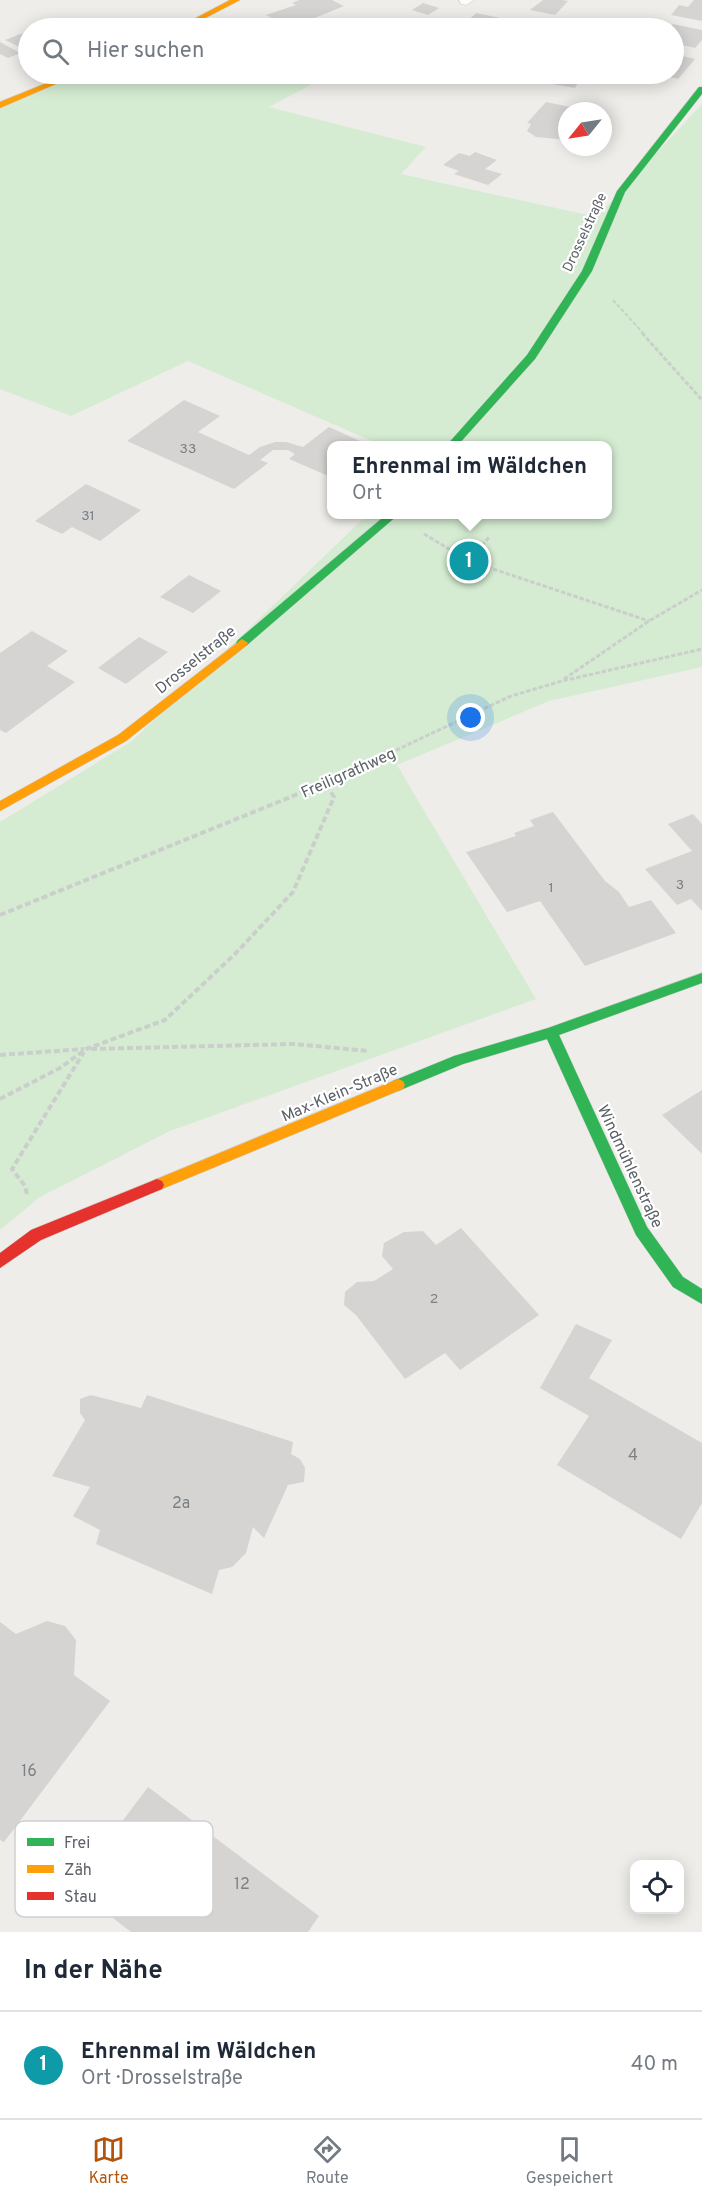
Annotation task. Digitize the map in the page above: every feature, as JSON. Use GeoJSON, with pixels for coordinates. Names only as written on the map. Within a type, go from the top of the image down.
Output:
{"type":"FeatureCollection","features":[{"type":"Feature","properties":{"kind":"street"},"geometry":{"type":"LineString","coordinates":[[201,18],[236,0]]}},
{"type":"Feature","properties":{"kind":"street"},"geometry":{"type":"LineString","coordinates":[[0,105],[51,84]]}},
{"type":"Feature","properties":{"kind":"street","name":"Drosselstraße"},"geometry":{"type":"LineString","coordinates":[[455,441],[531,357],[587,271],[621,191],[702,89]]}},
{"type":"Feature","properties":{"kind":"street","name":"Drosselstraße"},"geometry":{"type":"LineString","coordinates":[[0,807],[122,738],[266,624],[388,519]]}},
{"type":"Feature","properties":{"kind":"street","name":"Max-Klein-Straße"},"geometry":{"type":"LineString","coordinates":[[0,1262],[36,1235],[459,1060],[551,1032],[702,978]]}},
{"type":"Feature","properties":{"kind":"street","name":"Windmühlenstraße"},"geometry":{"type":"LineString","coordinates":[[551,1032],[641,1231],[678,1282],[702,1297]]}},
{"type":"Feature","properties":{"kind":"path"},"geometry":{"type":"LineString","coordinates":[[587,271],[702,400]]}},
{"type":"Feature","properties":{"kind":"path"},"geometry":{"type":"LineString","coordinates":[[423,534],[469,561],[649,621]]}},
{"type":"Feature","properties":{"kind":"path"},"geometry":{"type":"LineString","coordinates":[[457,576],[490,536]]}},
{"type":"Feature","properties":{"kind":"path"},"geometry":{"type":"LineString","coordinates":[[562,681],[649,621],[702,590]]}},
{"type":"Feature","properties":{"kind":"path","name":"Freiligrathweg"},"geometry":{"type":"LineString","coordinates":[[0,915],[325,783],[512,696],[562,681],[702,650]]}},
{"type":"Feature","properties":{"kind":"path"},"geometry":{"type":"LineString","coordinates":[[0,1099],[60,1068],[86,1049],[165,1020],[236,953],[293,892],[334,797],[325,783]]}},
{"type":"Feature","properties":{"kind":"path"},"geometry":{"type":"LineString","coordinates":[[0,1054],[86,1049],[294,1044],[376,1052]]}},
{"type":"Feature","properties":{"kind":"path"},"geometry":{"type":"LineString","coordinates":[[36,1235],[25,1186],[12,1169],[86,1049]]}},
{"type":"Feature","properties":{"kind":"green space"},"geometry":{"type":"Polygon","coordinates":[[[50,84],[312,84],[269,107],[426,147],[401,174],[597,217],[702,104],[702,667],[549,701],[397,765],[536,999],[170,1131],[40,1197],[0,1230],[0,822],[132,741],[363,519],[612,519],[612,441],[372,441],[188,361],[71,416],[0,389],[0,105],[50,84]]]}},
{"type":"Feature","properties":{"kind":"building"},"geometry":{"type":"Polygon","coordinates":[[[299,0],[332,0],[344,6],[315,18],[272,18],[266,15],[296,5],[292,3],[299,0]]]}},
{"type":"Feature","properties":{"kind":"building"},"geometry":{"type":"Polygon","coordinates":[[[543,0],[568,1],[555,15],[530,10],[543,0]]]}},
{"type":"Feature","properties":{"kind":"building"},"geometry":{"type":"Polygon","coordinates":[[[694,0],[702,0],[702,21],[671,15],[679,5],[688,7],[694,0]]]}},
{"type":"Feature","properties":{"kind":"building"},"geometry":{"type":"Polygon","coordinates":[[[423,3],[439,8],[428,15],[412,10],[423,3]]]}},
{"type":"Feature","properties":{"kind":"building"},"geometry":{"type":"Polygon","coordinates":[[[476,13],[500,18],[471,18],[476,13]]]}},
{"type":"Feature","properties":{"kind":"building"},"geometry":{"type":"Polygon","coordinates":[[[684,26],[702,30],[702,40],[695,48],[684,45],[684,26]]]}},
{"type":"Feature","properties":{"kind":"building"},"geometry":{"type":"Polygon","coordinates":[[[18,35],[18,46],[5,40],[18,35]]]}},
{"type":"Feature","properties":{"kind":"building"},"geometry":{"type":"Polygon","coordinates":[[[0,42],[18,52],[8,58],[0,54],[0,42]]]}},
{"type":"Feature","properties":{"kind":"building"},"geometry":{"type":"Polygon","coordinates":[[[684,56],[695,59],[684,72],[684,56]]]}},
{"type":"Feature","properties":{"kind":"building"},"geometry":{"type":"Polygon","coordinates":[[[552,84],[577,84],[575,88],[552,84]]]}},
{"type":"Feature","properties":{"kind":"building"},"geometry":{"type":"Polygon","coordinates":[[[546,102],[558,104],[558,139],[536,137],[527,131],[531,124],[527,123],[546,102]]]}},
{"type":"Feature","properties":{"kind":"building"},"geometry":{"type":"Polygon","coordinates":[[[475,152],[497,160],[485,169],[502,174],[488,185],[454,174],[459,171],[443,165],[459,153],[470,156],[475,152]]]}},
{"type":"Feature","properties":{"kind":"building"},"geometry":{"type":"Polygon","coordinates":[[[184,400],[220,416],[198,432],[249,455],[260,447],[275,442],[286,442],[303,447],[329,427],[360,441],[327,441],[327,475],[289,459],[295,454],[288,450],[273,450],[260,460],[268,463],[234,489],[127,441],[184,400]]]}},
{"type":"Feature","properties":{"kind":"building"},"geometry":{"type":"Polygon","coordinates":[[[86,484],[141,510],[100,541],[72,527],[62,534],[35,521],[86,484]]]}},
{"type":"Feature","properties":{"kind":"building"},"geometry":{"type":"Polygon","coordinates":[[[189,575],[221,591],[193,613],[160,597],[189,575]]]}},
{"type":"Feature","properties":{"kind":"building"},"geometry":{"type":"Polygon","coordinates":[[[32,631],[68,651],[47,666],[75,682],[6,733],[0,730],[0,653],[32,631]]]}},
{"type":"Feature","properties":{"kind":"building"},"geometry":{"type":"Polygon","coordinates":[[[139,637],[168,652],[126,684],[98,668],[139,637]]]}},
{"type":"Feature","properties":{"kind":"building"},"geometry":{"type":"Polygon","coordinates":[[[553,812],[605,881],[619,892],[629,907],[651,900],[676,933],[585,966],[540,901],[507,912],[466,852],[516,836],[514,833],[534,826],[530,820],[553,812]]]}},
{"type":"Feature","properties":{"kind":"building"},"geometry":{"type":"Polygon","coordinates":[[[693,814],[702,824],[702,911],[691,899],[677,905],[645,869],[692,851],[668,824],[693,814]]]}},
{"type":"Feature","properties":{"kind":"building"},"geometry":{"type":"Polygon","coordinates":[[[702,1090],[702,1154],[662,1115],[702,1090]]]}},
{"type":"Feature","properties":{"kind":"building"},"geometry":{"type":"Polygon","coordinates":[[[461,1228],[539,1315],[460,1370],[445,1353],[405,1379],[356,1315],[344,1305],[345,1292],[357,1282],[374,1281],[393,1269],[382,1256],[384,1243],[404,1232],[423,1231],[436,1245],[461,1228]]]}},
{"type":"Feature","properties":{"kind":"building"},"geometry":{"type":"Polygon","coordinates":[[[576,1324],[612,1340],[589,1378],[702,1443],[702,1503],[681,1539],[557,1465],[589,1416],[540,1388],[576,1324]]]}},
{"type":"Feature","properties":{"kind":"building"},"geometry":{"type":"Polygon","coordinates":[[[91,1395],[141,1408],[147,1395],[293,1442],[291,1454],[300,1459],[305,1468],[304,1482],[288,1485],[264,1538],[253,1527],[246,1553],[232,1567],[219,1570],[212,1594],[96,1544],[100,1530],[73,1516],[90,1487],[52,1476],[85,1420],[80,1413],[80,1399],[91,1395]]]}},
{"type":"Feature","properties":{"kind":"building"},"geometry":{"type":"Polygon","coordinates":[[[47,1621],[65,1626],[76,1640],[74,1675],[110,1701],[20,1821],[15,1821],[15,1827],[4,1842],[0,1840],[0,1622],[16,1634],[47,1621]]]}},
{"type":"Feature","properties":{"kind":"building"},"geometry":{"type":"Polygon","coordinates":[[[148,1787],[193,1821],[122,1821],[148,1787]]]}},
{"type":"Feature","properties":{"kind":"building"},"geometry":{"type":"Polygon","coordinates":[[[213,1836],[319,1916],[308,1932],[131,1932],[112,1917],[213,1917],[213,1836]]]}},
{"type":"Feature","properties":{"kind":"traffic: fast"},"geometry":{"type":"LineString","coordinates":[[455,441],[531,357],[587,271],[621,191],[702,89]]}},
{"type":"Feature","properties":{"kind":"traffic: fast"},"geometry":{"type":"LineString","coordinates":[[242,643],[388,519]]}},
{"type":"Feature","properties":{"kind":"traffic: fast"},"geometry":{"type":"LineString","coordinates":[[398,1085],[459,1060],[551,1032],[702,978]]}},
{"type":"Feature","properties":{"kind":"traffic: fast"},"geometry":{"type":"LineString","coordinates":[[551,1032],[641,1231],[678,1282],[702,1297]]}},
{"type":"Feature","properties":{"kind":"traffic: slow"},"geometry":{"type":"LineString","coordinates":[[201,18],[236,0]]}},
{"type":"Feature","properties":{"kind":"traffic: slow"},"geometry":{"type":"LineString","coordinates":[[0,105],[51,84]]}},
{"type":"Feature","properties":{"kind":"traffic: slow"},"geometry":{"type":"LineString","coordinates":[[0,807],[122,738],[242,643]]}},
{"type":"Feature","properties":{"kind":"traffic: slow"},"geometry":{"type":"LineString","coordinates":[[157,1185],[398,1085]]}},
{"type":"Feature","properties":{"kind":"traffic: jam"},"geometry":{"type":"LineString","coordinates":[[0,1262],[36,1235],[157,1185]]}},
{"type":"Feature","properties":{"kind":"place","name":"Ehrenmal im Wäldchen"},"geometry":{"type":"Point","coordinates":[469,561]}}]}
